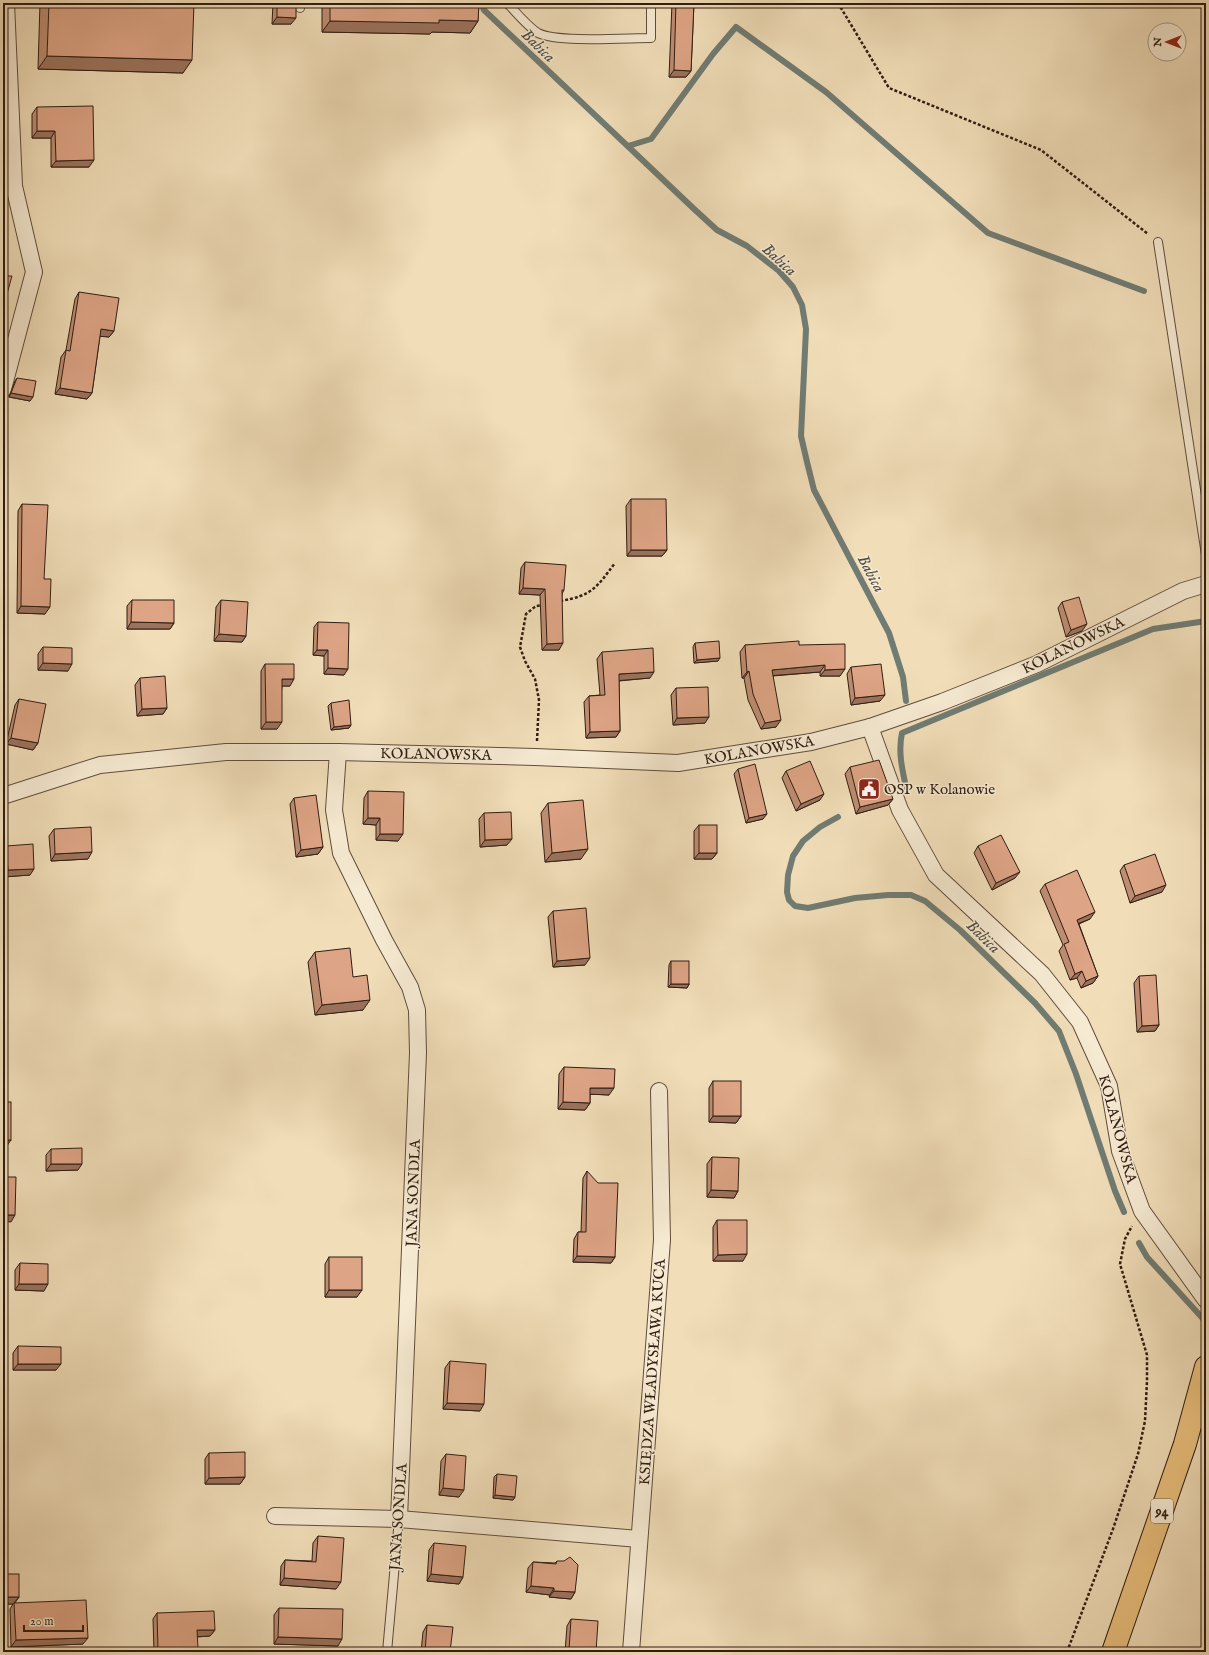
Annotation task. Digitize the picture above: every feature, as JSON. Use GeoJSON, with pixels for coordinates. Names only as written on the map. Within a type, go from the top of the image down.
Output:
{"type":"FeatureCollection","features":[{"type":"Feature","properties":{"kind":"main road","name":"94"},"geometry":{"type":"LineString","coordinates":[[1113,1652],[1185,1444],[1206,1367]]}},
{"type":"Feature","properties":{"kind":"street"},"geometry":{"type":"LineString","coordinates":[[3,389],[34,272],[14,186],[6,3]]}},
{"type":"Feature","properties":{"kind":"street","name":"KOLANOWSKA"},"geometry":{"type":"LineString","coordinates":[[3,796],[100,765],[226,752],[338,752],[535,757],[678,763],[811,742],[870,727],[942,702],[1037,664],[1183,591],[1206,584]]}},
{"type":"Feature","properties":{"kind":"street","name":"KOLANOWSKA"},"geometry":{"type":"LineString","coordinates":[[870,727],[900,810],[936,875],[1042,974],[1080,1022],[1109,1086],[1120,1151],[1142,1211],[1206,1300]]}},
{"type":"Feature","properties":{"kind":"street","name":"JANA SONDLA"},"geometry":{"type":"LineString","coordinates":[[338,752],[334,810],[341,853],[384,940],[410,987],[417,1010],[418,1053],[399,1519]]}},
{"type":"Feature","properties":{"kind":"street","name":"KSIĘDZA WŁADYSŁAWA KUCA"},"geometry":{"type":"LineString","coordinates":[[631,1652],[662,1240],[659,1091]]}},
{"type":"Feature","properties":{"kind":"street"},"geometry":{"type":"LineString","coordinates":[[275,1516],[399,1519],[639,1539]]}},
{"type":"Feature","properties":{"kind":"lane"},"geometry":{"type":"LineString","coordinates":[[507,3],[538,32],[558,38],[615,39],[651,38],[651,3]]}},
{"type":"Feature","properties":{"kind":"lane"},"geometry":{"type":"LineString","coordinates":[[1158,242],[1206,555]]}},
{"type":"Feature","properties":{"kind":"lane","name":"JANA SONDLA"},"geometry":{"type":"LineString","coordinates":[[387,1652],[399,1519]]}},
{"type":"Feature","properties":{"kind":"path"},"geometry":{"type":"LineString","coordinates":[[838,3],[888,88],[1041,150],[1158,242]]}},
{"type":"Feature","properties":{"kind":"path"},"geometry":{"type":"LineString","coordinates":[[557,602],[575,599],[594,590],[615,563]]}},
{"type":"Feature","properties":{"kind":"path"},"geometry":{"type":"LineString","coordinates":[[535,757],[539,700],[535,679],[525,661],[520,647],[526,614],[536,606],[551,603]]}},
{"type":"Feature","properties":{"kind":"path"},"geometry":{"type":"LineString","coordinates":[[1067,1652],[1113,1529],[1138,1454],[1144,1421],[1148,1381],[1147,1355],[1120,1264],[1125,1239],[1142,1211]]}},
{"type":"Feature","properties":{"kind":"building"},"geometry":{"type":"Polygon","coordinates":[[[49,3],[194,3],[192,60],[47,56],[49,3]]]}},
{"type":"Feature","properties":{"kind":"building"},"geometry":{"type":"Polygon","coordinates":[[[277,3],[296,3],[296,18],[277,17],[277,3]]]}},
{"type":"Feature","properties":{"kind":"building"},"geometry":{"type":"Polygon","coordinates":[[[330,3],[479,3],[478,21],[439,20],[439,23],[330,21],[330,3]]]}},
{"type":"Feature","properties":{"kind":"building"},"geometry":{"type":"Polygon","coordinates":[[[676,3],[694,3],[691,71],[674,70],[676,3]]]}},
{"type":"Feature","properties":{"kind":"building"},"geometry":{"type":"Polygon","coordinates":[[[93,106],[94,160],[56,161],[55,131],[37,131],[37,107],[93,106]]]}},
{"type":"Feature","properties":{"kind":"building"},"geometry":{"type":"Polygon","coordinates":[[[3,276],[12,276],[5,301],[3,301],[3,276]]]}},
{"type":"Feature","properties":{"kind":"building"},"geometry":{"type":"Polygon","coordinates":[[[79,292],[119,298],[114,331],[101,329],[92,393],[60,388],[66,350],[70,351],[79,292]]]}},
{"type":"Feature","properties":{"kind":"building"},"geometry":{"type":"Polygon","coordinates":[[[17,378],[36,381],[33,397],[11,393],[17,378]]]}},
{"type":"Feature","properties":{"kind":"building"},"geometry":{"type":"Polygon","coordinates":[[[631,499],[666,499],[667,550],[631,550],[631,499]]]}},
{"type":"Feature","properties":{"kind":"building"},"geometry":{"type":"Polygon","coordinates":[[[22,504],[48,505],[44,579],[51,579],[50,607],[21,606],[22,504]]]}},
{"type":"Feature","properties":{"kind":"building"},"geometry":{"type":"Polygon","coordinates":[[[525,562],[566,565],[564,590],[562,590],[563,643],[547,644],[545,589],[523,588],[525,562]]]}},
{"type":"Feature","properties":{"kind":"building"},"geometry":{"type":"Polygon","coordinates":[[[1079,597],[1087,624],[1071,630],[1062,602],[1079,597]]]}},
{"type":"Feature","properties":{"kind":"building"},"geometry":{"type":"Polygon","coordinates":[[[132,600],[174,600],[174,623],[131,622],[132,600]]]}},
{"type":"Feature","properties":{"kind":"building"},"geometry":{"type":"Polygon","coordinates":[[[221,600],[248,602],[246,636],[219,634],[221,600]]]}},
{"type":"Feature","properties":{"kind":"building"},"geometry":{"type":"Polygon","coordinates":[[[318,622],[349,623],[348,669],[328,668],[328,650],[317,650],[318,622]]]}},
{"type":"Feature","properties":{"kind":"building"},"geometry":{"type":"Polygon","coordinates":[[[719,641],[720,658],[697,660],[695,643],[719,641]]]}},
{"type":"Feature","properties":{"kind":"building"},"geometry":{"type":"Polygon","coordinates":[[[799,641],[799,645],[845,644],[845,669],[825,670],[825,665],[772,670],[781,720],[765,723],[753,694],[749,671],[747,672],[745,645],[799,641]]]}},
{"type":"Feature","properties":{"kind":"building"},"geometry":{"type":"Polygon","coordinates":[[[43,647],[72,648],[72,664],[43,663],[43,647]]]}},
{"type":"Feature","properties":{"kind":"building"},"geometry":{"type":"Polygon","coordinates":[[[653,648],[654,672],[619,674],[620,731],[590,732],[589,696],[605,695],[602,652],[653,648]]]}},
{"type":"Feature","properties":{"kind":"building"},"geometry":{"type":"Polygon","coordinates":[[[265,664],[294,664],[294,679],[282,679],[282,722],[266,722],[265,664]]]}},
{"type":"Feature","properties":{"kind":"building"},"geometry":{"type":"Polygon","coordinates":[[[881,664],[885,695],[855,698],[851,667],[881,664]]]}},
{"type":"Feature","properties":{"kind":"building"},"geometry":{"type":"Polygon","coordinates":[[[165,676],[167,708],[142,709],[140,678],[165,676]]]}},
{"type":"Feature","properties":{"kind":"building"},"geometry":{"type":"Polygon","coordinates":[[[708,687],[709,717],[677,718],[676,688],[708,687]]]}},
{"type":"Feature","properties":{"kind":"building"},"geometry":{"type":"Polygon","coordinates":[[[19,699],[46,704],[38,743],[11,738],[19,699]]]}},
{"type":"Feature","properties":{"kind":"building"},"geometry":{"type":"Polygon","coordinates":[[[349,700],[351,725],[334,727],[331,703],[349,700]]]}},
{"type":"Feature","properties":{"kind":"building","name":"OSP w Kolanowie"},"geometry":{"type":"Polygon","coordinates":[[[879,760],[893,799],[860,807],[850,767],[879,760]]]}},
{"type":"Feature","properties":{"kind":"building"},"geometry":{"type":"Polygon","coordinates":[[[810,761],[824,794],[801,804],[786,771],[810,761]]]}},
{"type":"Feature","properties":{"kind":"building"},"geometry":{"type":"Polygon","coordinates":[[[755,764],[767,814],[749,818],[738,769],[755,764]]]}},
{"type":"Feature","properties":{"kind":"building"},"geometry":{"type":"Polygon","coordinates":[[[368,791],[404,792],[403,834],[380,834],[380,818],[368,818],[368,791]]]}},
{"type":"Feature","properties":{"kind":"building"},"geometry":{"type":"Polygon","coordinates":[[[316,795],[323,847],[301,850],[294,798],[316,795]]]}},
{"type":"Feature","properties":{"kind":"building"},"geometry":{"type":"Polygon","coordinates":[[[583,800],[588,849],[552,853],[548,803],[583,800]]]}},
{"type":"Feature","properties":{"kind":"building"},"geometry":{"type":"Polygon","coordinates":[[[511,812],[512,839],[485,840],[484,813],[511,812]]]}},
{"type":"Feature","properties":{"kind":"building"},"geometry":{"type":"Polygon","coordinates":[[[699,825],[717,825],[717,853],[699,853],[699,825]]]}},
{"type":"Feature","properties":{"kind":"building"},"geometry":{"type":"Polygon","coordinates":[[[91,827],[92,852],[55,854],[54,829],[91,827]]]}},
{"type":"Feature","properties":{"kind":"building"},"geometry":{"type":"Polygon","coordinates":[[[1001,835],[1020,872],[996,883],[978,846],[1001,835]]]}},
{"type":"Feature","properties":{"kind":"building"},"geometry":{"type":"Polygon","coordinates":[[[33,844],[34,869],[8,870],[6,846],[33,844]]]}},
{"type":"Feature","properties":{"kind":"building"},"geometry":{"type":"Polygon","coordinates":[[[1155,854],[1166,885],[1135,896],[1124,865],[1155,854]]]}},
{"type":"Feature","properties":{"kind":"building"},"geometry":{"type":"Polygon","coordinates":[[[1077,870],[1095,912],[1077,920],[1098,976],[1086,981],[1082,971],[1075,974],[1064,944],[1069,942],[1045,884],[1077,870]]]}},
{"type":"Feature","properties":{"kind":"building"},"geometry":{"type":"Polygon","coordinates":[[[586,908],[590,958],[557,961],[553,911],[586,908]]]}},
{"type":"Feature","properties":{"kind":"building"},"geometry":{"type":"Polygon","coordinates":[[[350,948],[353,977],[367,975],[370,1000],[322,1005],[315,952],[350,948]]]}},
{"type":"Feature","properties":{"kind":"building"},"geometry":{"type":"Polygon","coordinates":[[[671,961],[689,961],[689,984],[671,984],[671,961]]]}},
{"type":"Feature","properties":{"kind":"building"},"geometry":{"type":"Polygon","coordinates":[[[1156,975],[1159,1025],[1142,1026],[1139,976],[1156,975]]]}},
{"type":"Feature","properties":{"kind":"building"},"geometry":{"type":"Polygon","coordinates":[[[564,1067],[615,1069],[614,1088],[590,1088],[590,1103],[563,1102],[564,1067]]]}},
{"type":"Feature","properties":{"kind":"building"},"geometry":{"type":"Polygon","coordinates":[[[713,1081],[741,1081],[741,1116],[713,1116],[713,1081]]]}},
{"type":"Feature","properties":{"kind":"building"},"geometry":{"type":"Polygon","coordinates":[[[3,1102],[11,1102],[11,1140],[3,1140],[3,1102]]]}},
{"type":"Feature","properties":{"kind":"building"},"geometry":{"type":"Polygon","coordinates":[[[82,1148],[82,1164],[51,1164],[51,1149],[82,1148]]]}},
{"type":"Feature","properties":{"kind":"building"},"geometry":{"type":"Polygon","coordinates":[[[712,1157],[739,1158],[738,1191],[711,1190],[712,1157]]]}},
{"type":"Feature","properties":{"kind":"building"},"geometry":{"type":"Polygon","coordinates":[[[587,1171],[598,1183],[618,1183],[615,1257],[577,1256],[578,1232],[586,1232],[587,1171]]]}},
{"type":"Feature","properties":{"kind":"building"},"geometry":{"type":"Polygon","coordinates":[[[3,1177],[16,1177],[15,1215],[3,1215],[3,1177]]]}},
{"type":"Feature","properties":{"kind":"building"},"geometry":{"type":"Polygon","coordinates":[[[717,1220],[747,1220],[747,1254],[718,1255],[717,1220]]]}},
{"type":"Feature","properties":{"kind":"building"},"geometry":{"type":"Polygon","coordinates":[[[329,1257],[362,1257],[362,1290],[329,1290],[329,1257]]]}},
{"type":"Feature","properties":{"kind":"building"},"geometry":{"type":"Polygon","coordinates":[[[20,1263],[48,1264],[48,1284],[19,1284],[20,1263]]]}},
{"type":"Feature","properties":{"kind":"building"},"geometry":{"type":"Polygon","coordinates":[[[18,1346],[61,1347],[61,1364],[18,1364],[18,1346]]]}},
{"type":"Feature","properties":{"kind":"building"},"geometry":{"type":"Polygon","coordinates":[[[450,1361],[486,1364],[484,1404],[447,1403],[450,1361]]]}},
{"type":"Feature","properties":{"kind":"building"},"geometry":{"type":"Polygon","coordinates":[[[245,1452],[245,1477],[209,1478],[209,1453],[245,1452]]]}},
{"type":"Feature","properties":{"kind":"building"},"geometry":{"type":"Polygon","coordinates":[[[446,1454],[466,1456],[464,1490],[443,1488],[446,1454]]]}},
{"type":"Feature","properties":{"kind":"building"},"geometry":{"type":"Polygon","coordinates":[[[497,1474],[517,1476],[515,1497],[495,1495],[497,1474]]]}},
{"type":"Feature","properties":{"kind":"building"},"geometry":{"type":"Polygon","coordinates":[[[318,1536],[344,1538],[341,1582],[284,1578],[285,1560],[316,1562],[318,1536]]]}},
{"type":"Feature","properties":{"kind":"building"},"geometry":{"type":"Polygon","coordinates":[[[434,1543],[466,1546],[463,1577],[431,1574],[434,1543]]]}},
{"type":"Feature","properties":{"kind":"building"},"geometry":{"type":"Polygon","coordinates":[[[570,1557],[578,1565],[575,1592],[554,1591],[554,1588],[531,1586],[533,1562],[556,1564],[557,1561],[564,1561],[570,1557]]]}},
{"type":"Feature","properties":{"kind":"building"},"geometry":{"type":"Polygon","coordinates":[[[3,1574],[19,1574],[19,1597],[3,1597],[3,1574]]]}},
{"type":"Feature","properties":{"kind":"building"},"geometry":{"type":"Polygon","coordinates":[[[86,1600],[88,1638],[16,1640],[14,1603],[86,1600]]]}},
{"type":"Feature","properties":{"kind":"building"},"geometry":{"type":"Polygon","coordinates":[[[279,1608],[343,1609],[342,1639],[278,1637],[279,1608]]]}},
{"type":"Feature","properties":{"kind":"building"},"geometry":{"type":"Polygon","coordinates":[[[214,1611],[215,1630],[197,1630],[198,1648],[158,1649],[157,1613],[214,1611]]]}},
{"type":"Feature","properties":{"kind":"building"},"geometry":{"type":"Polygon","coordinates":[[[571,1619],[598,1621],[596,1652],[569,1650],[571,1619]]]}},
{"type":"Feature","properties":{"kind":"building"},"geometry":{"type":"Polygon","coordinates":[[[427,1625],[453,1627],[450,1652],[425,1652],[427,1625]]]}},
{"type":"Feature","properties":{"kind":"waterway","name":"Babica"},"geometry":{"type":"LineString","coordinates":[[481,3],[484,10],[717,230],[747,246],[779,271],[793,287],[802,305],[806,329],[801,436],[814,490],[889,633],[903,677],[906,701]]}},
{"type":"Feature","properties":{"kind":"waterway"},"geometry":{"type":"LineString","coordinates":[[628,146],[651,139],[713,54],[736,27],[826,92],[988,233],[1144,291]]}},
{"type":"Feature","properties":{"kind":"waterway"},"geometry":{"type":"LineString","coordinates":[[906,787],[900,753],[902,733],[1153,629],[1206,621]]}},
{"type":"Feature","properties":{"kind":"waterway","name":"Babica"},"geometry":{"type":"LineString","coordinates":[[838,817],[820,827],[803,841],[793,856],[788,875],[787,892],[789,900],[795,906],[808,908],[855,898],[888,895],[911,895],[925,901],[960,930],[1035,1003],[1059,1031],[1076,1074],[1115,1191],[1124,1212]]}},
{"type":"Feature","properties":{"kind":"waterway","name":"Babica"},"geometry":{"type":"LineString","coordinates":[[1139,1243],[1147,1257],[1206,1322]]}},
{"type":"Feature","properties":{"kind":"place","name":"OSP w Kolanowie"},"geometry":{"type":"Point","coordinates":[869,789]}}]}
